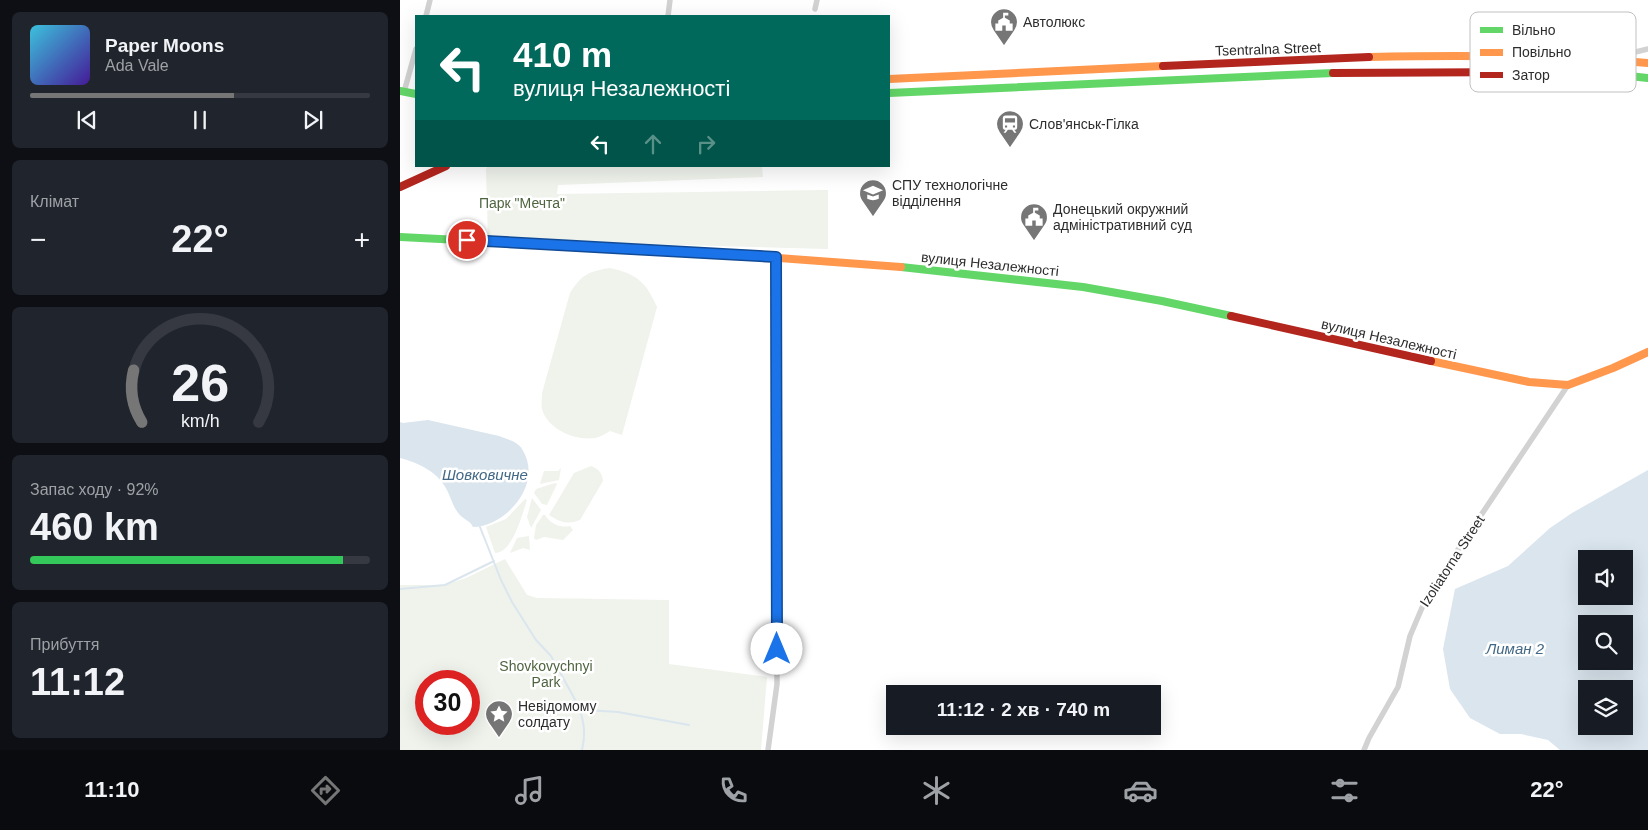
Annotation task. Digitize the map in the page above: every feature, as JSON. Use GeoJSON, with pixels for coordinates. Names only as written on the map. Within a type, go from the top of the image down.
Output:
{"type":"FeatureCollection","features":[{"type":"Feature","properties":{"kind":"street"},"geometry":{"type":"LineString","coordinates":[[426,15],[430,0]]}},
{"type":"Feature","properties":{"kind":"street"},"geometry":{"type":"LineString","coordinates":[[668,15],[670,0]]}},
{"type":"Feature","properties":{"kind":"street"},"geometry":{"type":"LineString","coordinates":[[815,10],[817,0]]}},
{"type":"Feature","properties":{"kind":"street"},"geometry":{"type":"LineString","coordinates":[[415,52],[402,91],[415,94]]}},
{"type":"Feature","properties":{"kind":"street","name":"Tsentralna Street"},"geometry":{"type":"LineString","coordinates":[[890,79],[1346,58],[1470,56]]}},
{"type":"Feature","properties":{"kind":"street","name":"Tsentralna Street"},"geometry":{"type":"LineString","coordinates":[[890,93],[1329,73],[1470,71]]}},
{"type":"Feature","properties":{"kind":"street"},"geometry":{"type":"LineString","coordinates":[[400,187],[444,167]]}},
{"type":"Feature","properties":{"kind":"street","name":"вулиця Незалежності"},"geometry":{"type":"LineString","coordinates":[[400,237],[586,245],[776,257],[899,267],[1083,287],[1162,301],[1457,368],[1529,382],[1568,385]]}},
{"type":"Feature","properties":{"kind":"street"},"geometry":{"type":"LineString","coordinates":[[768,750],[777,684],[776,257]]}},
{"type":"Feature","properties":{"kind":"street"},"geometry":{"type":"LineString","coordinates":[[1568,385],[1648,352]]}},
{"type":"Feature","properties":{"kind":"street","name":"Izoliatorna Street"},"geometry":{"type":"LineString","coordinates":[[1364,750],[1398,687],[1410,636],[1427,596],[1568,385]]}},
{"type":"Feature","properties":{"kind":"green space","name":"Парк \"Мечта\""},"geometry":{"type":"Polygon","coordinates":[[[487,167],[762,167],[763,177],[558,185],[557,194],[828,190],[828,249],[488,240],[487,167]]]}},
{"type":"Feature","properties":{"kind":"green space"},"geometry":{"type":"Polygon","coordinates":[[[610,268],[627,273],[640,280],[649,291],[657,307],[622,435],[610,431],[595,438],[580,438],[571,436],[550,423],[542,409],[542,393],[570,293],[586,275],[610,268]]]}},
{"type":"Feature","properties":{"kind":"green space"},"geometry":{"type":"Polygon","coordinates":[[[591,466],[600,472],[603,481],[580,520],[564,522],[549,515],[574,473],[591,466]]]}},
{"type":"Feature","properties":{"kind":"green space"},"geometry":{"type":"Polygon","coordinates":[[[561,468],[559,480],[540,484],[544,471],[558,471],[561,468]]]}},
{"type":"Feature","properties":{"kind":"green space"},"geometry":{"type":"Polygon","coordinates":[[[557,484],[547,505],[542,504],[534,493],[536,489],[557,484]]]}},
{"type":"Feature","properties":{"kind":"green space"},"geometry":{"type":"Polygon","coordinates":[[[532,498],[541,510],[531,528],[527,517],[532,498]]]}},
{"type":"Feature","properties":{"kind":"green space"},"geometry":{"type":"Polygon","coordinates":[[[525,499],[527,500],[512,540],[501,551],[495,553],[486,527],[506,519],[525,499]]]}},
{"type":"Feature","properties":{"kind":"green space"},"geometry":{"type":"Polygon","coordinates":[[[543,515],[556,525],[570,526],[573,530],[563,540],[544,537],[536,540],[534,538],[536,525],[543,515]]]}},
{"type":"Feature","properties":{"kind":"green space"},"geometry":{"type":"Polygon","coordinates":[[[529,536],[530,550],[523,548],[510,553],[517,538],[529,536]]]}},
{"type":"Feature","properties":{"kind":"green space","name":"Shovkovychnyi Park"},"geometry":{"type":"Polygon","coordinates":[[[505,559],[527,595],[537,598],[669,600],[669,664],[767,677],[761,750],[400,750],[400,585],[445,585],[466,578],[505,559]]]}},
{"type":"Feature","properties":{"kind":"water","name":"Шовковичне"},"geometry":{"type":"Polygon","coordinates":[[[428,420],[499,436],[518,444],[528,462],[528,475],[525,488],[509,511],[486,525],[473,527],[457,511],[439,478],[427,469],[400,458],[400,422],[428,420]]]}},
{"type":"Feature","properties":{"kind":"water","name":"Лиман 2"},"geometry":{"type":"Polygon","coordinates":[[[1648,470],[1648,750],[1560,750],[1548,740],[1521,734],[1500,734],[1470,718],[1450,689],[1443,649],[1455,589],[1508,566],[1550,528],[1572,513],[1648,470]]]}},
{"type":"Feature","properties":{"kind":"waterway"},"geometry":{"type":"LineString","coordinates":[[480,527],[512,602],[536,640],[551,656],[578,705],[586,710],[618,712],[689,725]]}},
{"type":"Feature","properties":{"kind":"waterway"},"geometry":{"type":"LineString","coordinates":[[400,589],[445,585],[494,561]]}},
{"type":"Feature","properties":{"kind":"waterway"},"geometry":{"type":"LineString","coordinates":[[578,705],[584,727],[582,750]]}},
{"type":"Feature","properties":{"kind":"traffic: fast"},"geometry":{"type":"LineString","coordinates":[[890,93],[1333,73]]}},
{"type":"Feature","properties":{"kind":"traffic: fast"},"geometry":{"type":"LineString","coordinates":[[1636,77],[1648,78]]}},
{"type":"Feature","properties":{"kind":"traffic: fast"},"geometry":{"type":"LineString","coordinates":[[400,91],[415,94]]}},
{"type":"Feature","properties":{"kind":"traffic: fast"},"geometry":{"type":"LineString","coordinates":[[400,237],[682,251]]}},
{"type":"Feature","properties":{"kind":"traffic: fast"},"geometry":{"type":"LineString","coordinates":[[901,267],[1083,287],[1231,316]]}},
{"type":"Feature","properties":{"kind":"traffic: slow"},"geometry":{"type":"LineString","coordinates":[[1369,57],[1470,56]]}},
{"type":"Feature","properties":{"kind":"traffic: slow"},"geometry":{"type":"LineString","coordinates":[[1636,62],[1648,63]]}},
{"type":"Feature","properties":{"kind":"traffic: slow"},"geometry":{"type":"LineString","coordinates":[[890,79],[1163,66]]}},
{"type":"Feature","properties":{"kind":"traffic: slow"},"geometry":{"type":"LineString","coordinates":[[682,251],[901,267]]}},
{"type":"Feature","properties":{"kind":"traffic: slow"},"geometry":{"type":"LineString","coordinates":[[1431,361],[1529,382],[1568,385],[1648,352]]}},
{"type":"Feature","properties":{"kind":"traffic: jam"},"geometry":{"type":"LineString","coordinates":[[1163,66],[1369,57]]}},
{"type":"Feature","properties":{"kind":"traffic: jam"},"geometry":{"type":"LineString","coordinates":[[1333,73],[1470,72]]}},
{"type":"Feature","properties":{"kind":"traffic: jam"},"geometry":{"type":"LineString","coordinates":[[400,187],[444,167]]}},
{"type":"Feature","properties":{"kind":"traffic: jam"},"geometry":{"type":"LineString","coordinates":[[1231,316],[1431,361]]}},
{"type":"Feature","properties":{"kind":"place","name":"Автолюкс"},"geometry":{"type":"Point","coordinates":[1004,46]}},
{"type":"Feature","properties":{"kind":"place","name":"Слов'янськ-Гілка"},"geometry":{"type":"Point","coordinates":[1010,148]}},
{"type":"Feature","properties":{"kind":"place","name":"СПУ технологічне відділення"},"geometry":{"type":"Point","coordinates":[873,217]}},
{"type":"Feature","properties":{"kind":"place","name":"Донецький окружний адміністративний суд"},"geometry":{"type":"Point","coordinates":[1034,241]}},
{"type":"Feature","properties":{"kind":"place","name":"Невідомому солдату"},"geometry":{"type":"Point","coordinates":[499,738]}},
{"type":"Feature","properties":{"kind":"route"},"geometry":{"type":"LineString","coordinates":[[467,240],[586,245],[776,257],[777,649]]}}]}
